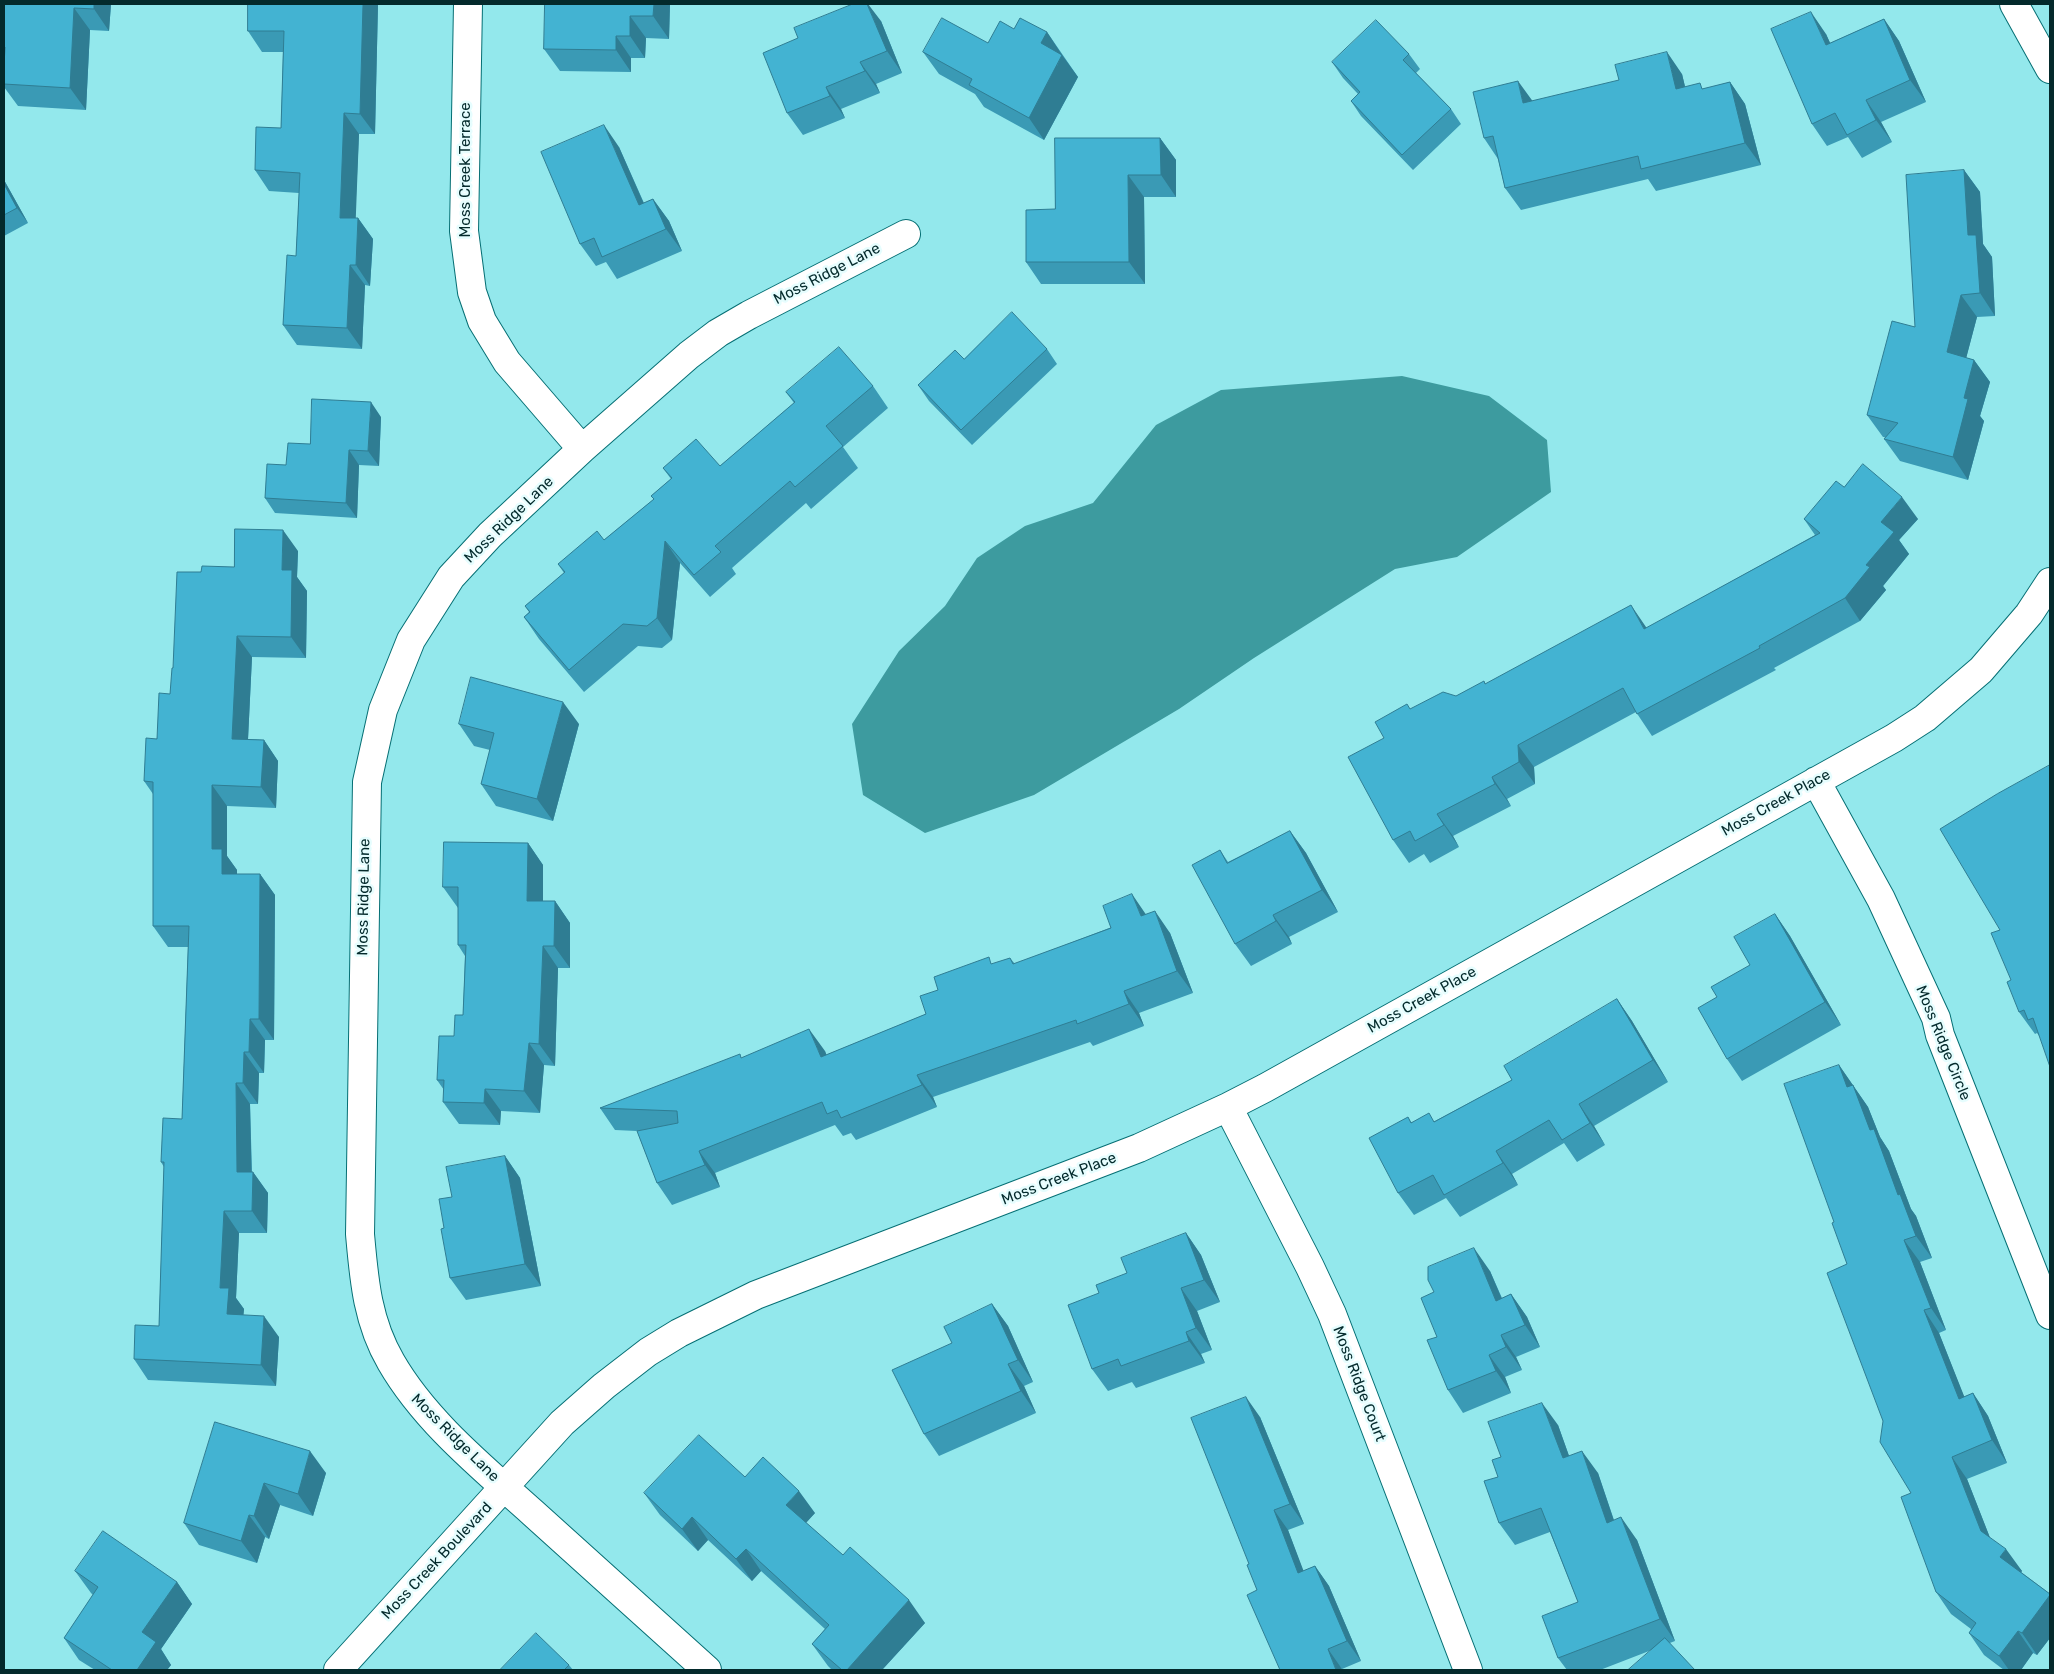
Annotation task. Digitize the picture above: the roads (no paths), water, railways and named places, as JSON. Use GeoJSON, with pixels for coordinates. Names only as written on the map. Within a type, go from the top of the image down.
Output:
{"type":"FeatureCollection","features":[{"type":"Feature","properties":{"kind":"street","name":"Moss Creek Terrace"},"geometry":{"type":"LineString","coordinates":[[468,4],[464,231],[472,292],[482,321],[507,362],[582,450]]}},
{"type":"Feature","properties":{"kind":"street"},"geometry":{"type":"LineString","coordinates":[[2014,4],[2050,69]]}},
{"type":"Feature","properties":{"kind":"street","name":"Moss Ridge Lane"},"geometry":{"type":"LineString","coordinates":[[707,1670],[505,1488],[435,1421],[410,1393],[390,1361],[375,1326],[365,1290],[360,1234],[367,782],[383,710],[411,640],[451,577],[502,523],[689,355],[718,333],[748,315],[906,234]]}},
{"type":"Feature","properties":{"kind":"street","name":"Moss Creek Place"},"geometry":{"type":"LineString","coordinates":[[726,1309],[756,1295],[1122,1155],[1228,1107],[1894,738],[1924,718],[1953,695],[1994,657],[2029,614],[2050,582]]}},
{"type":"Feature","properties":{"kind":"street","name":"Moss Ridge Circle"},"geometry":{"type":"LineString","coordinates":[[1816,781],[1881,899],[1936,1018],[1940,1036],[2050,1315]]}},
{"type":"Feature","properties":{"kind":"street","name":"Moss Ridge Court"},"geometry":{"type":"LineString","coordinates":[[1228,1107],[1332,1314],[1468,1670]]}},
{"type":"Feature","properties":{"kind":"street","name":"Moss Creek Boulevard"},"geometry":{"type":"LineString","coordinates":[[338,1670],[562,1423],[604,1386],[648,1352],[679,1333],[726,1309]]}},
{"type":"Feature","properties":{"kind":"water"},"geometry":{"type":"Polygon","coordinates":[[[1402,376],[1489,396],[1547,440],[1551,492],[1457,557],[1395,569],[1254,658],[1179,709],[1034,795],[925,833],[863,795],[852,724],[899,651],[945,606],[977,558],[1025,526],[1093,503],[1156,425],[1221,390],[1402,376]]]}}]}
